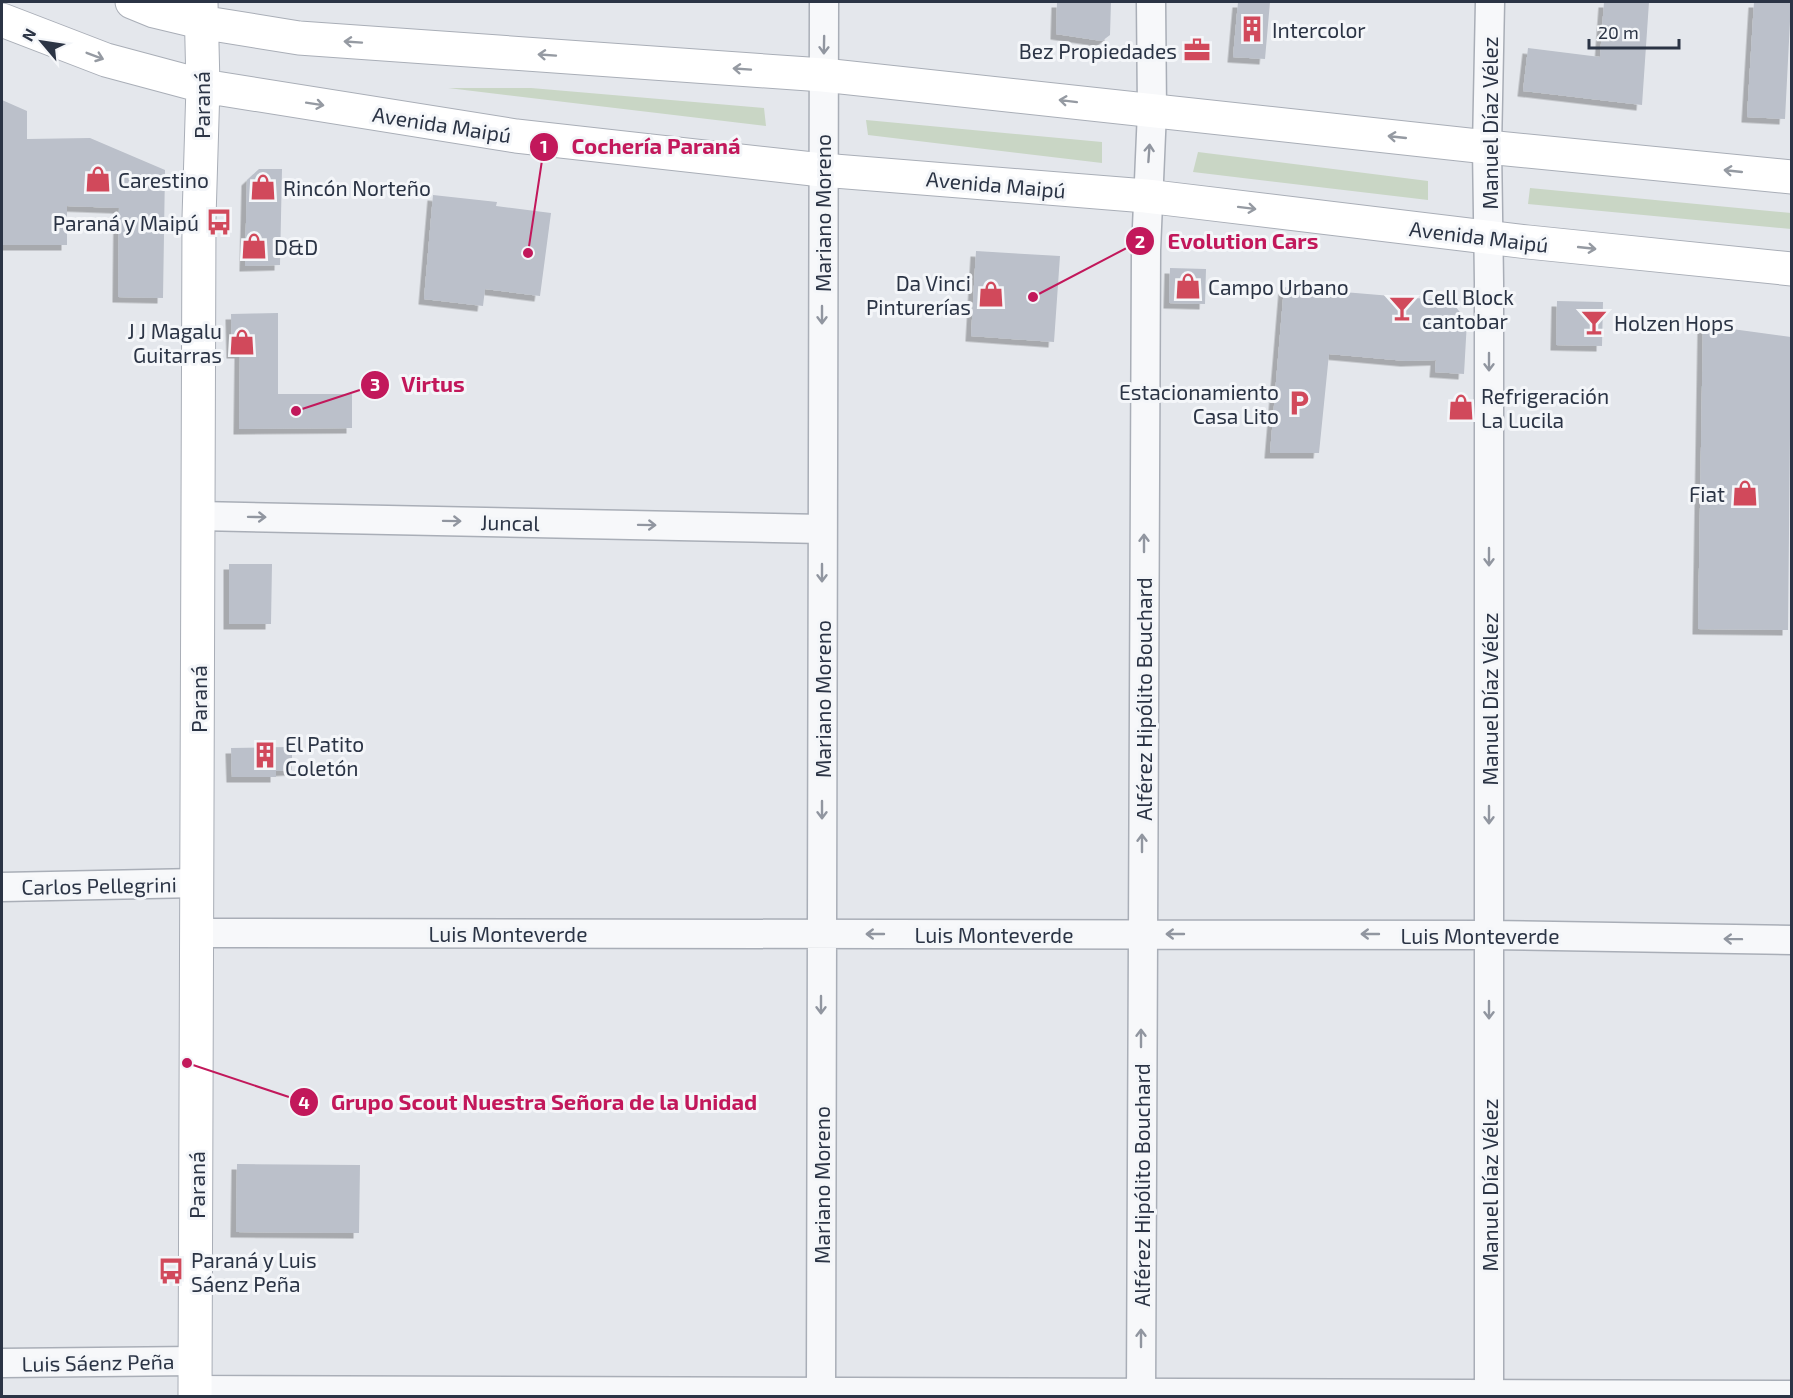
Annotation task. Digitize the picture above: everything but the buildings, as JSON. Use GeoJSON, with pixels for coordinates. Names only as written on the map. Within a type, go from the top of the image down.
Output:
{"type":"FeatureCollection","features":[{"type":"Feature","properties":{"kind":"main road"},"geometry":{"type":"LineString","coordinates":[[132,2],[154,10],[201,12],[299,38],[823,75],[1486,147],[1791,177]]}},
{"type":"Feature","properties":{"kind":"main road","name":"Paraná"},"geometry":{"type":"LineString","coordinates":[[195,1382],[198,516],[203,86],[201,12]]}},
{"type":"Feature","properties":{"kind":"main road","name":"Avenida Maipú"},"geometry":{"type":"LineString","coordinates":[[2,20],[106,60],[203,86],[516,136],[822,170],[1146,196],[1489,237],[1791,268]]}},
{"type":"Feature","properties":{"kind":"street","name":"Mariano Moreno"},"geometry":{"type":"LineString","coordinates":[[821,1395],[824,2]]}},
{"type":"Feature","properties":{"kind":"street","name":"Alférez Hipólito Bouchard"},"geometry":{"type":"LineString","coordinates":[[1141,1395],[1146,196],[1152,111],[1151,2]]}},
{"type":"Feature","properties":{"kind":"street","name":"Manuel Díaz Vélez"},"geometry":{"type":"LineString","coordinates":[[1489,1396],[1489,237],[1486,147],[1490,2]]}},
{"type":"Feature","properties":{"kind":"street","name":"Juncal"},"geometry":{"type":"LineString","coordinates":[[198,516],[822,529]]}},
{"type":"Feature","properties":{"kind":"street","name":"Carlos Pellegrini"},"geometry":{"type":"LineString","coordinates":[[2,887],[197,884]]}},
{"type":"Feature","properties":{"kind":"street","name":"Luis Monteverde"},"geometry":{"type":"LineString","coordinates":[[197,933],[1490,935],[1791,940]]}},
{"type":"Feature","properties":{"kind":"street","name":"Luis Sáenz Peña"},"geometry":{"type":"LineString","coordinates":[[2,1363],[195,1382],[821,1395],[1791,1395]]}},
{"type":"Feature","properties":{"kind":"green space"},"geometry":{"type":"Polygon","coordinates":[[[448,88],[531,88],[764,108],[766,126],[448,88]]]}},
{"type":"Feature","properties":{"kind":"green space"},"geometry":{"type":"Polygon","coordinates":[[[866,120],[1102,142],[1102,163],[868,135],[866,120]]]}},
{"type":"Feature","properties":{"kind":"green space"},"geometry":{"type":"Polygon","coordinates":[[[1198,152],[1428,181],[1428,200],[1193,172],[1198,152]]]}},
{"type":"Feature","properties":{"kind":"green space"},"geometry":{"type":"Polygon","coordinates":[[[1530,188],[1791,213],[1791,229],[1528,204],[1530,188]]]}},
{"type":"Feature","properties":{"kind":"place","name":"Intercolor"},"geometry":{"type":"Point","coordinates":[1252,29]}},
{"type":"Feature","properties":{"kind":"place","name":"Bez Propiedades"},"geometry":{"type":"Point","coordinates":[1197,50]}},
{"type":"Feature","properties":{"kind":"place","name":"Carestino"},"geometry":{"type":"Point","coordinates":[98,179]}},
{"type":"Feature","properties":{"kind":"place","name":"Rincón Norteño"},"geometry":{"type":"Point","coordinates":[263,187]}},
{"type":"Feature","properties":{"kind":"place","name":"Paraná y Maipú"},"geometry":{"type":"Point","coordinates":[219,222]}},
{"type":"Feature","properties":{"kind":"place","name":"D&D"},"geometry":{"type":"Point","coordinates":[254,246]}},
{"type":"Feature","properties":{"kind":"place","name":"Cochería Paraná"},"geometry":{"type":"Point","coordinates":[528,253]}},
{"type":"Feature","properties":{"kind":"place","name":"Campo Urbano"},"geometry":{"type":"Point","coordinates":[1188,286]}},
{"type":"Feature","properties":{"kind":"place","name":"Da Vinci Pinturerías"},"geometry":{"type":"Point","coordinates":[991,294]}},
{"type":"Feature","properties":{"kind":"place","name":"Evolution Cars"},"geometry":{"type":"Point","coordinates":[1033,297]}},
{"type":"Feature","properties":{"kind":"place","name":"Cell Block cantobar"},"geometry":{"type":"Point","coordinates":[1402,308]}},
{"type":"Feature","properties":{"kind":"place","name":"Holzen Hops"},"geometry":{"type":"Point","coordinates":[1594,322]}},
{"type":"Feature","properties":{"kind":"place","name":"J J Magalu Guitarras"},"geometry":{"type":"Point","coordinates":[242,342]}},
{"type":"Feature","properties":{"kind":"place","name":"Estacionamiento Casa Lito"},"geometry":{"type":"Point","coordinates":[1299,403]}},
{"type":"Feature","properties":{"kind":"place","name":"Refrigeración La Lucila"},"geometry":{"type":"Point","coordinates":[1461,407]}},
{"type":"Feature","properties":{"kind":"place","name":"Virtus"},"geometry":{"type":"Point","coordinates":[296,411]}},
{"type":"Feature","properties":{"kind":"place","name":"Fiat"},"geometry":{"type":"Point","coordinates":[1745,493]}},
{"type":"Feature","properties":{"kind":"place","name":"El Patito Coletón"},"geometry":{"type":"Point","coordinates":[265,755]}},
{"type":"Feature","properties":{"kind":"place","name":"Grupo Scout Nuestra Señora de la Unidad"},"geometry":{"type":"Point","coordinates":[187,1063]}},
{"type":"Feature","properties":{"kind":"place","name":"Paraná y Luis Sáenz Peña"},"geometry":{"type":"Point","coordinates":[171,1271]}}]}
